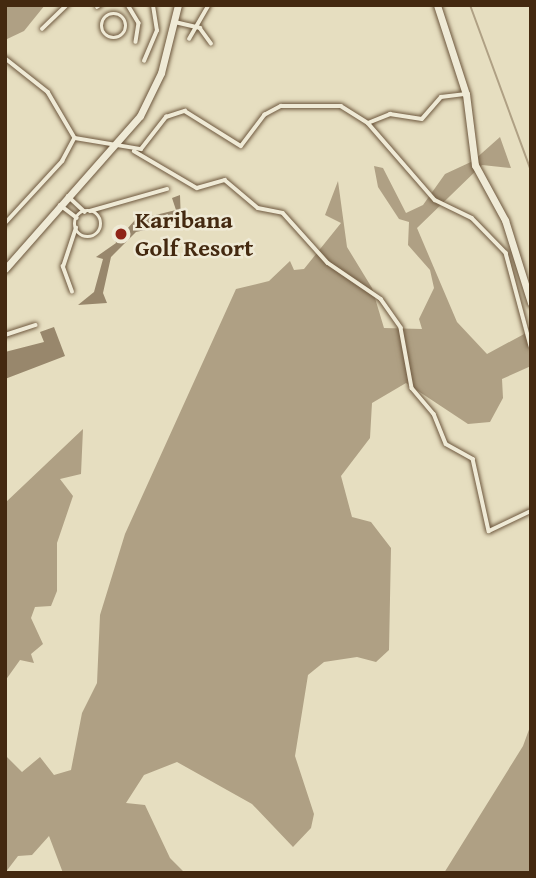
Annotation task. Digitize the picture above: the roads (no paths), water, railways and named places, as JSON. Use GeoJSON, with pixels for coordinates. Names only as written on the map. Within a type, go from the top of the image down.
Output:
{"type":"FeatureCollection","features":[{"type":"Feature","properties":{"kind":"street"},"geometry":{"type":"LineString","coordinates":[[5,269],[58,204],[116,144],[150,97],[178,5]]}},
{"type":"Feature","properties":{"kind":"street"},"geometry":{"type":"LineString","coordinates":[[438,5],[466,94],[475,165],[505,220],[531,303]]}},
{"type":"Feature","properties":{"kind":"lane"},"geometry":{"type":"LineString","coordinates":[[42,29],[67,5]]}},
{"type":"Feature","properties":{"kind":"lane"},"geometry":{"type":"LineString","coordinates":[[120,15],[124,34],[105,36],[106,16],[120,15],[128,5],[139,23],[136,42]]}},
{"type":"Feature","properties":{"kind":"lane"},"geometry":{"type":"LineString","coordinates":[[144,61],[157,31],[153,5]]}},
{"type":"Feature","properties":{"kind":"lane"},"geometry":{"type":"LineString","coordinates":[[189,38],[194,25],[209,5]]}},
{"type":"Feature","properties":{"kind":"lane"},"geometry":{"type":"LineString","coordinates":[[175,22],[194,25],[211,43]]}},
{"type":"Feature","properties":{"kind":"lane"},"geometry":{"type":"LineString","coordinates":[[5,58],[48,92],[75,138]]}},
{"type":"Feature","properties":{"kind":"lane"},"geometry":{"type":"LineString","coordinates":[[368,123],[390,114],[422,119],[441,97],[466,94]]}},
{"type":"Feature","properties":{"kind":"lane"},"geometry":{"type":"LineString","coordinates":[[132,150],[145,147],[166,117],[185,111],[241,146],[264,115],[290,103],[341,106],[368,123],[426,191],[472,218],[506,253],[531,345]]}},
{"type":"Feature","properties":{"kind":"lane"},"geometry":{"type":"LineString","coordinates":[[75,138],[116,144],[132,150],[197,188],[225,180],[258,208],[288,217],[309,245],[328,263],[371,290],[392,313],[412,388],[434,414],[446,444],[475,464],[489,531],[531,510]]}},
{"type":"Feature","properties":{"kind":"lane"},"geometry":{"type":"LineString","coordinates":[[5,224],[63,161],[75,138]]}},
{"type":"Feature","properties":{"kind":"lane"},"geometry":{"type":"LineString","coordinates":[[72,292],[62,267],[77,218],[87,211],[167,189]]}},
{"type":"Feature","properties":{"kind":"lane"},"geometry":{"type":"LineString","coordinates":[[67,195],[98,216],[100,230],[87,237],[76,228]]}},
{"type":"Feature","properties":{"kind":"lane"},"geometry":{"type":"LineString","coordinates":[[58,204],[77,218]]}},
{"type":"Feature","properties":{"kind":"lane"},"geometry":{"type":"LineString","coordinates":[[5,335],[35,325]]}},
{"type":"Feature","properties":{"kind":"waterway"},"geometry":{"type":"LineString","coordinates":[[470,5],[531,171]]}},
{"type":"Feature","properties":{"kind":"place","name":"Karibana Golf Resort"},"geometry":{"type":"Point","coordinates":[121,234]}}]}
